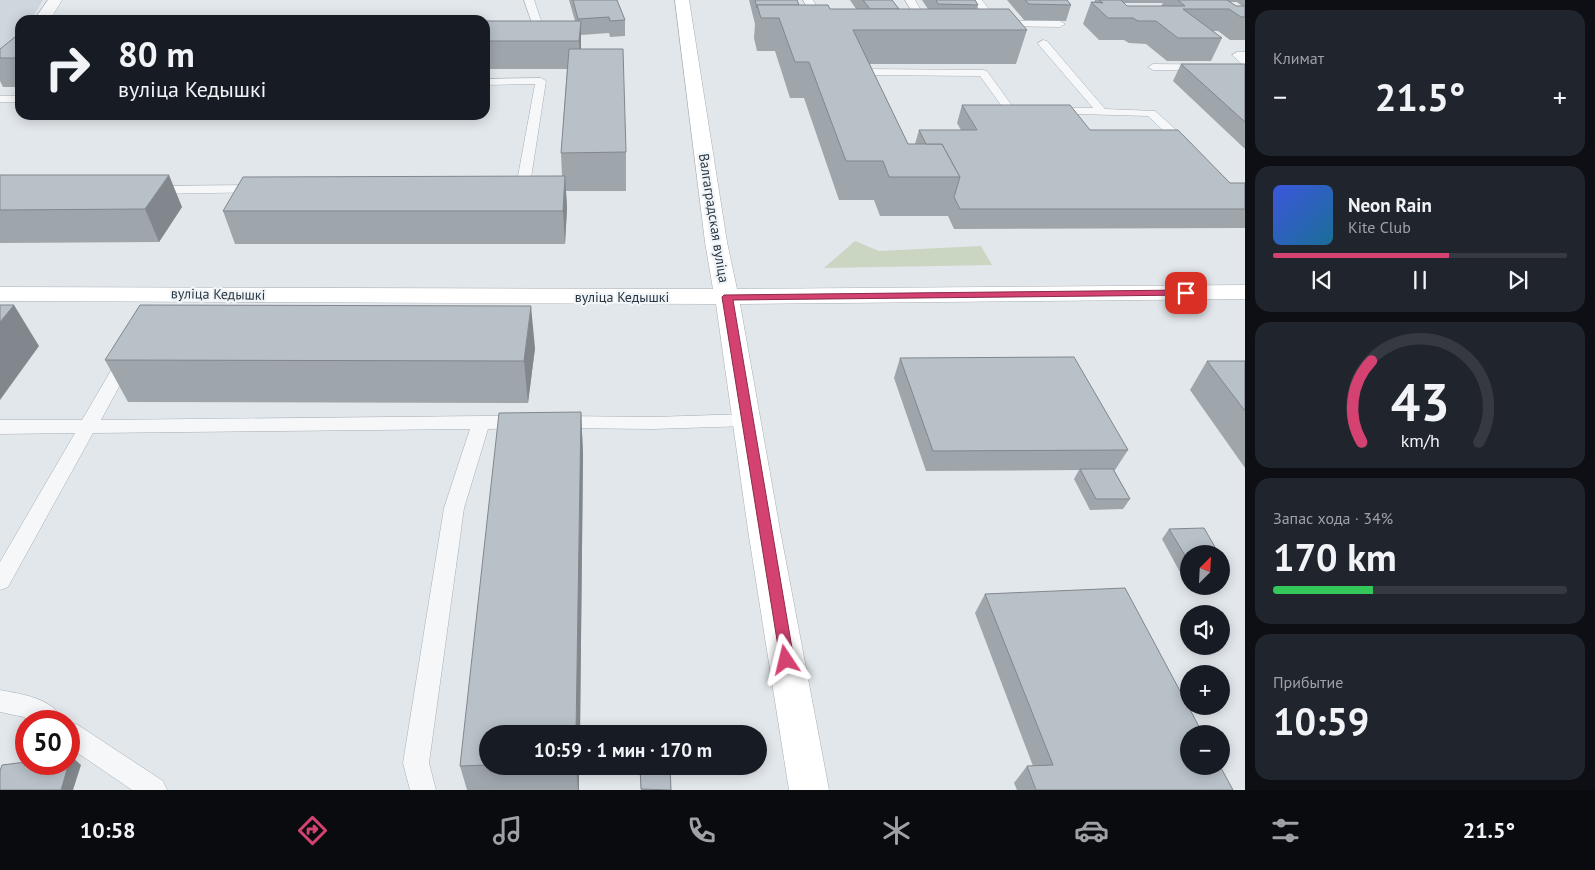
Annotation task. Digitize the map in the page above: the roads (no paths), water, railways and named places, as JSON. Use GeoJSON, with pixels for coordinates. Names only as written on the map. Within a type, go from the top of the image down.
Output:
{"type":"FeatureCollection","features":[{"type":"Feature","properties":{"kind":"main road","name":"Валгаградская вуліца"},"geometry":{"type":"LineString","coordinates":[[682,0],[716,242],[748,420],[764,530],[809,790]]}},
{"type":"Feature","properties":{"kind":"main road","name":"вуліца Кедышкі"},"geometry":{"type":"LineString","coordinates":[[0,294],[159,302],[1245,292]]}},
{"type":"Feature","properties":{"kind":"street"},"geometry":{"type":"LineString","coordinates":[[45,15],[55,0]]}},
{"type":"Feature","properties":{"kind":"lane"},"geometry":{"type":"LineString","coordinates":[[529,0],[540,32]]}},
{"type":"Feature","properties":{"kind":"lane"},"geometry":{"type":"LineString","coordinates":[[808,0],[822,27]]}},
{"type":"Feature","properties":{"kind":"lane"},"geometry":{"type":"LineString","coordinates":[[910,0],[924,24],[942,24]]}},
{"type":"Feature","properties":{"kind":"lane"},"geometry":{"type":"LineString","coordinates":[[977,0],[990,24],[1060,24]]}},
{"type":"Feature","properties":{"kind":"lane"},"geometry":{"type":"LineString","coordinates":[[1043,43],[1101,112]]}},
{"type":"Feature","properties":{"kind":"lane"},"geometry":{"type":"LineString","coordinates":[[1245,55],[1237,55],[1245,62]]}},
{"type":"Feature","properties":{"kind":"lane"},"geometry":{"type":"LineString","coordinates":[[1153,67],[1245,68]]}},
{"type":"Feature","properties":{"kind":"lane"},"geometry":{"type":"LineString","coordinates":[[864,72],[983,73],[1010,110],[1151,113],[1198,156]]}},
{"type":"Feature","properties":{"kind":"lane"},"geometry":{"type":"LineString","coordinates":[[490,82],[541,81],[522,191],[502,191]]}},
{"type":"Feature","properties":{"kind":"lane"},"geometry":{"type":"LineString","coordinates":[[0,99],[15,99]]}},
{"type":"Feature","properties":{"kind":"lane"},"geometry":{"type":"LineString","coordinates":[[143,190],[272,189]]}},
{"type":"Feature","properties":{"kind":"lane"},"geometry":{"type":"LineString","coordinates":[[0,581],[135,344]]}},
{"type":"Feature","properties":{"kind":"lane"},"geometry":{"type":"LineString","coordinates":[[0,427],[481,422],[653,423],[748,420]]}},
{"type":"Feature","properties":{"kind":"lane"},"geometry":{"type":"LineString","coordinates":[[423,790],[416,763],[454,508],[481,422]]}},
{"type":"Feature","properties":{"kind":"lane"},"geometry":{"type":"LineString","coordinates":[[0,701],[29,707],[34,710]]}},
{"type":"Feature","properties":{"kind":"lane"},"geometry":{"type":"LineString","coordinates":[[80,740],[154,790]]}}]}
